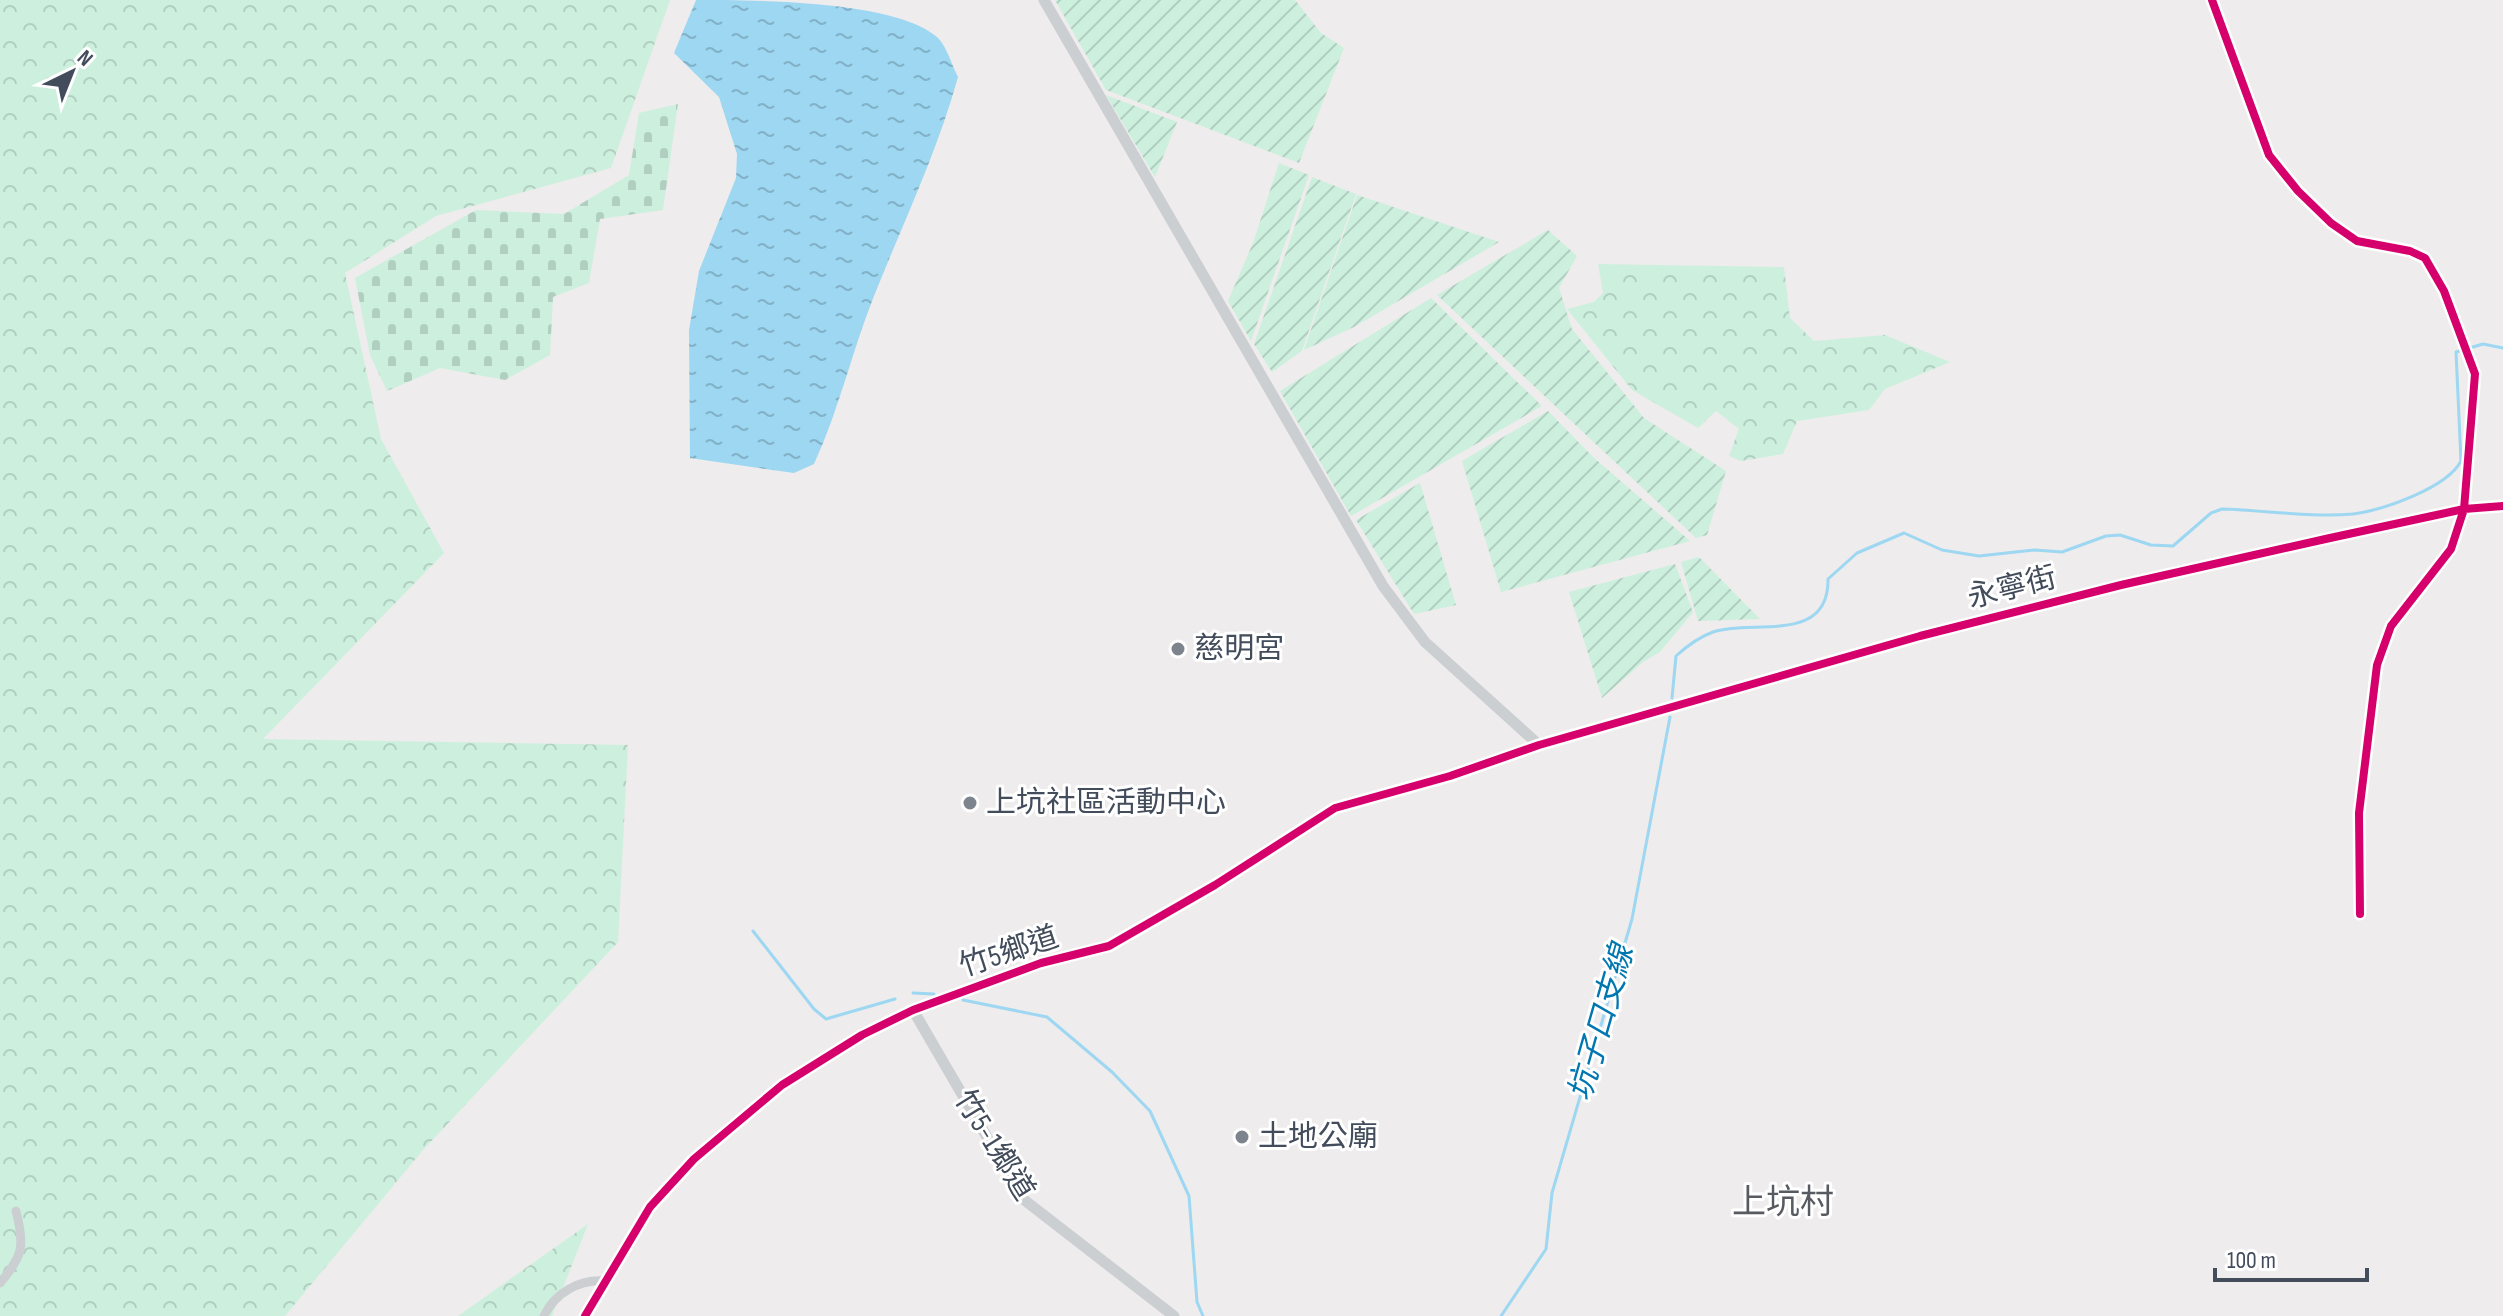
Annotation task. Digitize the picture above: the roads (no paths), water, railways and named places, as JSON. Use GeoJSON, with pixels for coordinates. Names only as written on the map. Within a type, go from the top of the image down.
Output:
{"type":"FeatureCollection","features":[{"type":"Feature","properties":{"kind":"street"},"geometry":{"type":"LineString","coordinates":[[1044,0],[1383,586],[1425,642],[1539,745]]}},
{"type":"Feature","properties":{"kind":"street"},"geometry":{"type":"LineString","coordinates":[[2212,0],[2269,155],[2298,191],[2331,223],[2357,241],[2410,251],[2425,258],[2444,291],[2475,374],[2464,509],[2451,549],[2391,626],[2377,665],[2359,813],[2360,914]]}},
{"type":"Feature","properties":{"kind":"street","name":"永寧街"},"geometry":{"type":"LineString","coordinates":[[1539,745],[1920,636],[2121,585],[2464,509],[2503,506]]}},
{"type":"Feature","properties":{"kind":"street","name":"竹5鄉道"},"geometry":{"type":"LineString","coordinates":[[585,1316],[650,1207],[694,1159],[737,1119],[822,1060],[913,1010],[1041,963],[1109,946],[1204,892],[1335,808],[1450,776],[1539,745]]}},
{"type":"Feature","properties":{"kind":"street","name":"竹5-1鄉道"},"geometry":{"type":"LineString","coordinates":[[913,1010],[1023,1199],[1047,1222],[1174,1316]]}},
{"type":"Feature","properties":{"kind":"street"},"geometry":{"type":"LineString","coordinates":[[0,1283],[17,1263],[23,1242],[16,1211]]}},
{"type":"Feature","properties":{"kind":"street"},"geometry":{"type":"LineString","coordinates":[[544,1316],[549,1306],[568,1289],[592,1280],[605,1281]]}},
{"type":"Feature","properties":{"kind":"water"},"geometry":{"type":"Polygon","coordinates":[[[696,0],[787,2],[859,9],[891,16],[918,25],[938,38],[958,77],[930,160],[866,317],[823,444],[814,464],[794,473],[690,458],[689,330],[699,271],[736,178],[737,154],[719,97],[674,53],[696,0]]]}},
{"type":"Feature","properties":{"kind":"waterway","name":"坑子口支線"},"geometry":{"type":"LineString","coordinates":[[1672,698],[1676,656],[1689,645],[1713,632],[1802,621],[1816,613],[1825,600],[1828,579],[1857,553],[1904,533],[1942,550],[1979,556],[2035,550],[2062,552],[2106,536],[2120,535],[2151,545],[2173,546],[2211,513],[2222,509],[2353,514],[2413,496],[2442,480],[2461,461],[2456,352],[2483,344],[2503,348]]}},
{"type":"Feature","properties":{"kind":"waterway","name":"坑子口支線"},"geometry":{"type":"LineString","coordinates":[[1501,1316],[1546,1249],[1552,1193],[1632,919],[1670,717]]}},
{"type":"Feature","properties":{"kind":"waterway"},"geometry":{"type":"LineString","coordinates":[[753,931],[814,1009],[826,1019],[895,999]]}},
{"type":"Feature","properties":{"kind":"waterway"},"geometry":{"type":"LineString","coordinates":[[913,993],[934,994]]}},
{"type":"Feature","properties":{"kind":"waterway"},"geometry":{"type":"LineString","coordinates":[[963,1000],[1047,1017],[1112,1072],[1150,1111],[1189,1196],[1197,1302],[1203,1316]]}},
{"type":"Feature","properties":{"kind":"place","name":"慈明宮"},"geometry":{"type":"Point","coordinates":[1178,649]}},
{"type":"Feature","properties":{"kind":"place","name":"上坑社區活動中心"},"geometry":{"type":"Point","coordinates":[970,803]}},
{"type":"Feature","properties":{"kind":"place","name":"土地公廟"},"geometry":{"type":"Point","coordinates":[1242,1137]}},
{"type":"Feature","properties":{"kind":"district","name":"上坑村"},"geometry":{"type":"Point","coordinates":[1783,1202]}}]}
